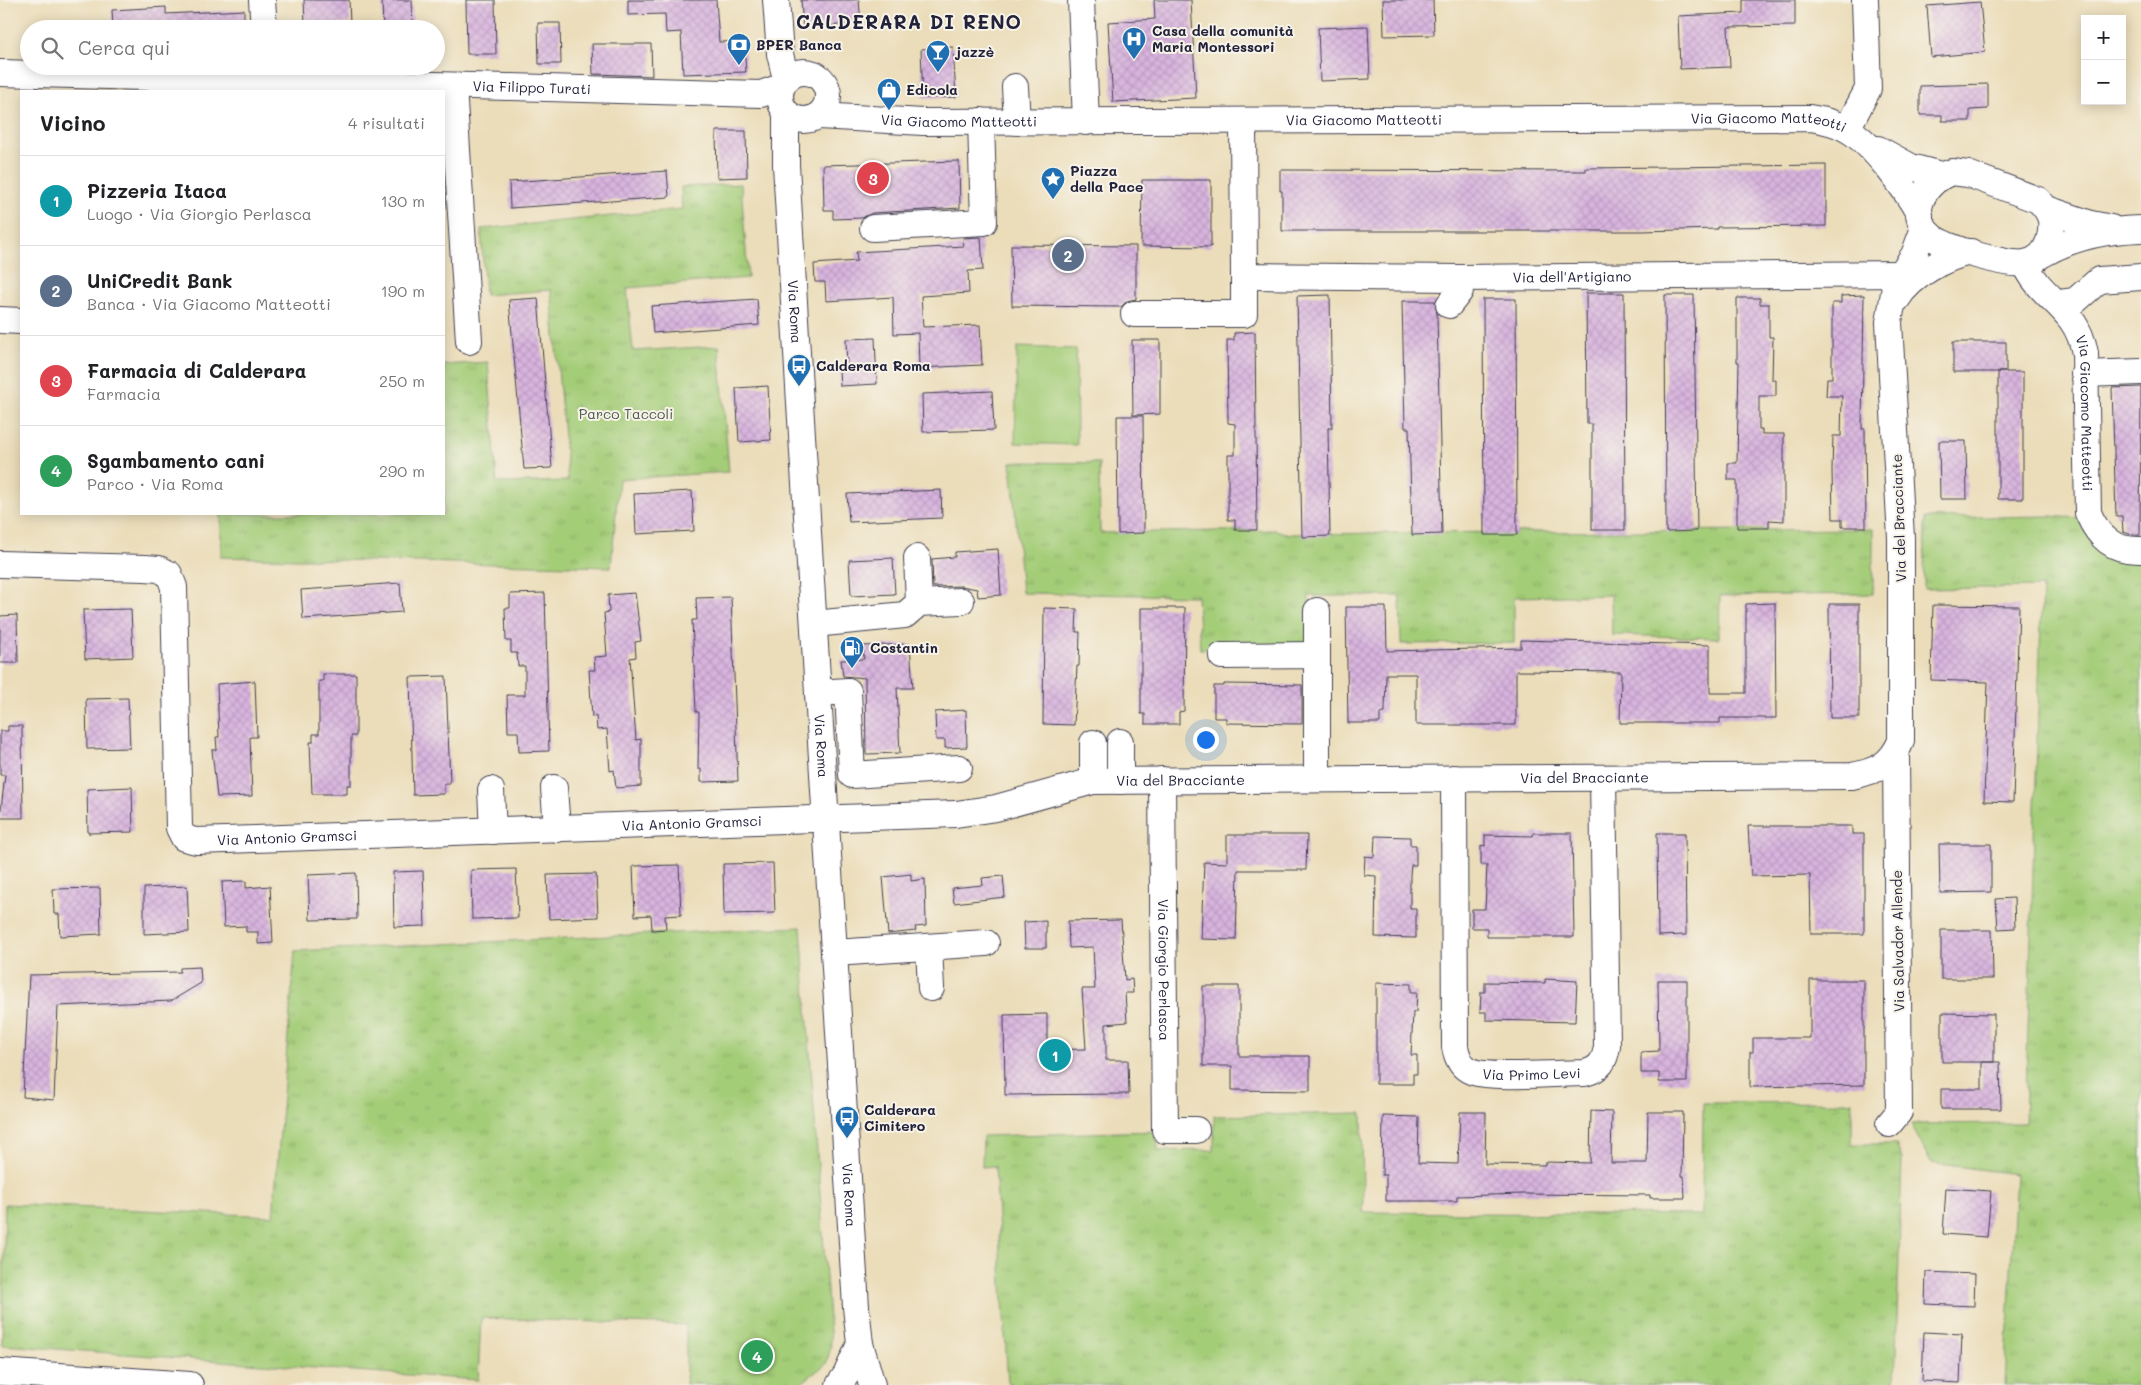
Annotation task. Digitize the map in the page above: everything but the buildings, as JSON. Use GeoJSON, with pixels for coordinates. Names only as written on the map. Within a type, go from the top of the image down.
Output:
{"type":"FeatureCollection","features":[{"type":"Feature","properties":{"kind":"street"},"geometry":{"type":"LineString","coordinates":[[262,0],[263,20]]}},
{"type":"Feature","properties":{"kind":"street"},"geometry":{"type":"LineString","coordinates":[[776,0],[780,45],[791,61],[791,98]]}},
{"type":"Feature","properties":{"kind":"street"},"geometry":{"type":"LineString","coordinates":[[1081,0],[1086,122]]}},
{"type":"Feature","properties":{"kind":"street"},"geometry":{"type":"LineString","coordinates":[[1854,135],[1868,89],[1865,0]]}},
{"type":"Feature","properties":{"kind":"street","name":"Via Filippo Turati"},"geometry":{"type":"LineString","coordinates":[[0,73],[20,73]]}},
{"type":"Feature","properties":{"kind":"street","name":"Via Filippo Turati"},"geometry":{"type":"LineString","coordinates":[[282,75],[453,86],[791,98]]}},
{"type":"Feature","properties":{"kind":"street","name":"Via Giacomo Matteotti"},"geometry":{"type":"LineString","coordinates":[[791,98],[817,75],[840,106],[861,120]]}},
{"type":"Feature","properties":{"kind":"street"},"geometry":{"type":"LineString","coordinates":[[453,86],[469,341]]}},
{"type":"Feature","properties":{"kind":"street"},"geometry":{"type":"LineString","coordinates":[[1015,87],[1017,122]]}},
{"type":"Feature","properties":{"kind":"street","name":"Via Giacomo Matteotti"},"geometry":{"type":"LineString","coordinates":[[791,98],[861,120],[1243,122],[1796,116],[1821,120],[1854,135],[1911,167],[1941,175],[1952,172],[1968,174],[2023,193],[2038,200],[2047,209],[2091,224],[2130,229]]}},
{"type":"Feature","properties":{"kind":"street","name":"Via Roma"},"geometry":{"type":"LineString","coordinates":[[791,98],[785,146],[823,779],[860,1344],[856,1385]]}},
{"type":"Feature","properties":{"kind":"street"},"geometry":{"type":"LineString","coordinates":[[873,228],[984,222],[981,122]]}},
{"type":"Feature","properties":{"kind":"street"},"geometry":{"type":"LineString","coordinates":[[1134,314],[1244,314],[1243,122]]}},
{"type":"Feature","properties":{"kind":"street","name":"Via Giacomo Matteotti"},"geometry":{"type":"LineString","coordinates":[[1854,135],[1911,198],[1922,221]]}},
{"type":"Feature","properties":{"kind":"street"},"geometry":{"type":"LineString","coordinates":[[1890,311],[1892,295],[1900,274],[1914,254],[1922,221],[1920,203],[1924,192],[1941,175]]}},
{"type":"Feature","properties":{"kind":"street"},"geometry":{"type":"LineString","coordinates":[[2034,258],[2052,229],[2051,215],[2047,209]]}},
{"type":"Feature","properties":{"kind":"street"},"geometry":{"type":"LineString","coordinates":[[1922,221],[1931,237],[1943,243],[1996,259],[2034,258],[2082,236],[2130,229]]}},
{"type":"Feature","properties":{"kind":"street"},"geometry":{"type":"LineString","coordinates":[[1890,311],[1900,295],[1917,278],[1932,267],[1961,254],[1971,252]]}},
{"type":"Feature","properties":{"kind":"street","name":"Via Giacomo Matteotti"},"geometry":{"type":"LineString","coordinates":[[2034,258],[2035,283],[2060,303],[2078,328],[2082,339],[2088,514],[2094,528],[2106,541],[2116,547],[2141,550]]}},
{"type":"Feature","properties":{"kind":"street","name":"Via dell'Artigiano"},"geometry":{"type":"LineString","coordinates":[[1244,276],[1287,287],[1460,278],[1900,274]]}},
{"type":"Feature","properties":{"kind":"street"},"geometry":{"type":"LineString","coordinates":[[2060,303],[2075,301],[2099,280],[2141,277]]}},
{"type":"Feature","properties":{"kind":"street"},"geometry":{"type":"LineString","coordinates":[[1449,305],[1460,291],[1460,278]]}},
{"type":"Feature","properties":{"kind":"street","name":"Via del Bracciante"},"geometry":{"type":"LineString","coordinates":[[826,818],[977,812],[1093,781],[1852,776],[1878,770],[1888,763],[1896,753],[1903,727],[1901,553],[1890,311]]}},
{"type":"Feature","properties":{"kind":"street"},"geometry":{"type":"LineString","coordinates":[[0,320],[20,321]]}},
{"type":"Feature","properties":{"kind":"street"},"geometry":{"type":"LineString","coordinates":[[2084,374],[2141,372]]}},
{"type":"Feature","properties":{"kind":"street"},"geometry":{"type":"LineString","coordinates":[[917,558],[919,603]]}},
{"type":"Feature","properties":{"kind":"street","name":"Via Antonio Gramsci"},"geometry":{"type":"LineString","coordinates":[[0,564],[145,568],[159,569],[169,574],[174,587],[179,828],[184,838],[196,841],[493,832],[826,818]]}},
{"type":"Feature","properties":{"kind":"street"},"geometry":{"type":"LineString","coordinates":[[814,624],[906,615],[919,603],[961,601]]}},
{"type":"Feature","properties":{"kind":"street"},"geometry":{"type":"LineString","coordinates":[[1317,611],[1317,779]]}},
{"type":"Feature","properties":{"kind":"street"},"geometry":{"type":"LineString","coordinates":[[1222,656],[1317,655]]}},
{"type":"Feature","properties":{"kind":"street"},"geometry":{"type":"LineString","coordinates":[[818,693],[848,691],[852,775]]}},
{"type":"Feature","properties":{"kind":"street"},"geometry":{"type":"LineString","coordinates":[[1120,742],[1120,781]]}},
{"type":"Feature","properties":{"kind":"street"},"geometry":{"type":"LineString","coordinates":[[1093,743],[1093,781]]}},
{"type":"Feature","properties":{"kind":"street","name":"Via Salvador Allende"},"geometry":{"type":"LineString","coordinates":[[1889,1124],[1899,1112],[1896,753]]}},
{"type":"Feature","properties":{"kind":"street"},"geometry":{"type":"LineString","coordinates":[[823,779],[852,775],[959,768]]}},
{"type":"Feature","properties":{"kind":"street","name":"Via Primo Levi"},"geometry":{"type":"LineString","coordinates":[[1454,778],[1455,1046],[1457,1057],[1464,1066],[1482,1074],[1585,1073],[1599,1067],[1604,1061],[1606,1046],[1603,778]]}},
{"type":"Feature","properties":{"kind":"street","name":"Via Giorgio Perlasca"},"geometry":{"type":"LineString","coordinates":[[1162,780],[1165,1130],[1196,1130]]}},
{"type":"Feature","properties":{"kind":"street"},"geometry":{"type":"LineString","coordinates":[[554,788],[557,829]]}},
{"type":"Feature","properties":{"kind":"street"},"geometry":{"type":"LineString","coordinates":[[491,790],[493,832]]}},
{"type":"Feature","properties":{"kind":"street"},"geometry":{"type":"LineString","coordinates":[[834,953],[986,943]]}},
{"type":"Feature","properties":{"kind":"street"},"geometry":{"type":"LineString","coordinates":[[929,947],[931,988]]}},
{"type":"Feature","properties":{"kind":"street","name":"Via Roma"},"geometry":{"type":"LineString","coordinates":[[839,1385],[846,1376],[860,1344]]}},
{"type":"Feature","properties":{"kind":"street","name":"Via Roma"},"geometry":{"type":"LineString","coordinates":[[860,1344],[872,1385]]}},
{"type":"Feature","properties":{"kind":"street"},"geometry":{"type":"LineString","coordinates":[[0,1372],[190,1385]]}},
{"type":"Feature","properties":{"kind":"green space","name":"Parco Taccoli"},"geometry":{"type":"Polygon","coordinates":[[[741,184],[748,278],[627,288],[633,351],[719,346],[729,472],[619,479],[611,567],[221,557],[221,515],[445,515],[445,365],[488,362],[497,483],[568,481],[551,290],[485,295],[481,229],[682,209],[681,187],[741,184]]]}},
{"type":"Feature","properties":{"kind":"green space"},"geometry":{"type":"Polygon","coordinates":[[[1017,347],[1076,349],[1077,445],[1015,443],[1017,347]]]}},
{"type":"Feature","properties":{"kind":"green space"},"geometry":{"type":"Polygon","coordinates":[[[1011,462],[1099,463],[1100,533],[1276,530],[1288,534],[1873,529],[1873,594],[1720,596],[1719,638],[1612,635],[1611,595],[1514,597],[1514,643],[1401,644],[1400,596],[1309,596],[1309,647],[1200,649],[1197,596],[1022,593],[1011,462]]]}},
{"type":"Feature","properties":{"kind":"green space"},"geometry":{"type":"Polygon","coordinates":[[[2049,516],[2079,518],[2141,553],[2141,1385],[2005,1385],[2016,1174],[1931,1163],[1911,1124],[2025,1123],[2042,587],[1924,589],[1925,518],[2049,516]]]}},
{"type":"Feature","properties":{"kind":"green space"},"geometry":{"type":"Polygon","coordinates":[[[801,927],[831,1347],[826,1364],[799,1385],[686,1384],[686,1325],[481,1318],[478,1380],[2,1345],[5,1204],[273,1216],[295,951],[801,927]]]}},
{"type":"Feature","properties":{"kind":"green space"},"geometry":{"type":"Polygon","coordinates":[[[1852,1102],[1852,1144],[1896,1144],[1902,1159],[1895,1385],[1008,1385],[995,1166],[982,1167],[983,1136],[1157,1131],[1158,1151],[1214,1150],[1214,1116],[1362,1113],[1363,1212],[1702,1215],[1703,1103],[1852,1102]]]}},
{"type":"Feature","properties":{"kind":"place","name":"Casa della comunità Maria Montessori"},"geometry":{"type":"Point","coordinates":[1134,60]}},
{"type":"Feature","properties":{"kind":"place","name":"BPER Banca"},"geometry":{"type":"Point","coordinates":[739,66]}},
{"type":"Feature","properties":{"kind":"place","name":"jazzè"},"geometry":{"type":"Point","coordinates":[938,73]}},
{"type":"Feature","properties":{"kind":"place","name":"Edicola"},"geometry":{"type":"Point","coordinates":[889,111]}},
{"type":"Feature","properties":{"kind":"place","name":"Farmacia di Calderara"},"geometry":{"type":"Point","coordinates":[873,178]}},
{"type":"Feature","properties":{"kind":"place","name":"Piazza della Pace"},"geometry":{"type":"Point","coordinates":[1053,200]}},
{"type":"Feature","properties":{"kind":"place","name":"UniCredit Bank"},"geometry":{"type":"Point","coordinates":[1068,255]}},
{"type":"Feature","properties":{"kind":"place","name":"Calderara Roma"},"geometry":{"type":"Point","coordinates":[799,387]}},
{"type":"Feature","properties":{"kind":"place","name":"Costantin"},"geometry":{"type":"Point","coordinates":[852,669]}},
{"type":"Feature","properties":{"kind":"place","name":"Pizzeria Itaca"},"geometry":{"type":"Point","coordinates":[1055,1055]}},
{"type":"Feature","properties":{"kind":"place","name":"Calderara Cimitero"},"geometry":{"type":"Point","coordinates":[847,1139]}},
{"type":"Feature","properties":{"kind":"place","name":"Sgambamento cani"},"geometry":{"type":"Point","coordinates":[757,1356]}},
{"type":"Feature","properties":{"kind":"district","name":"CALDERARA DI RENO"},"geometry":{"type":"Point","coordinates":[909,22]}}]}
